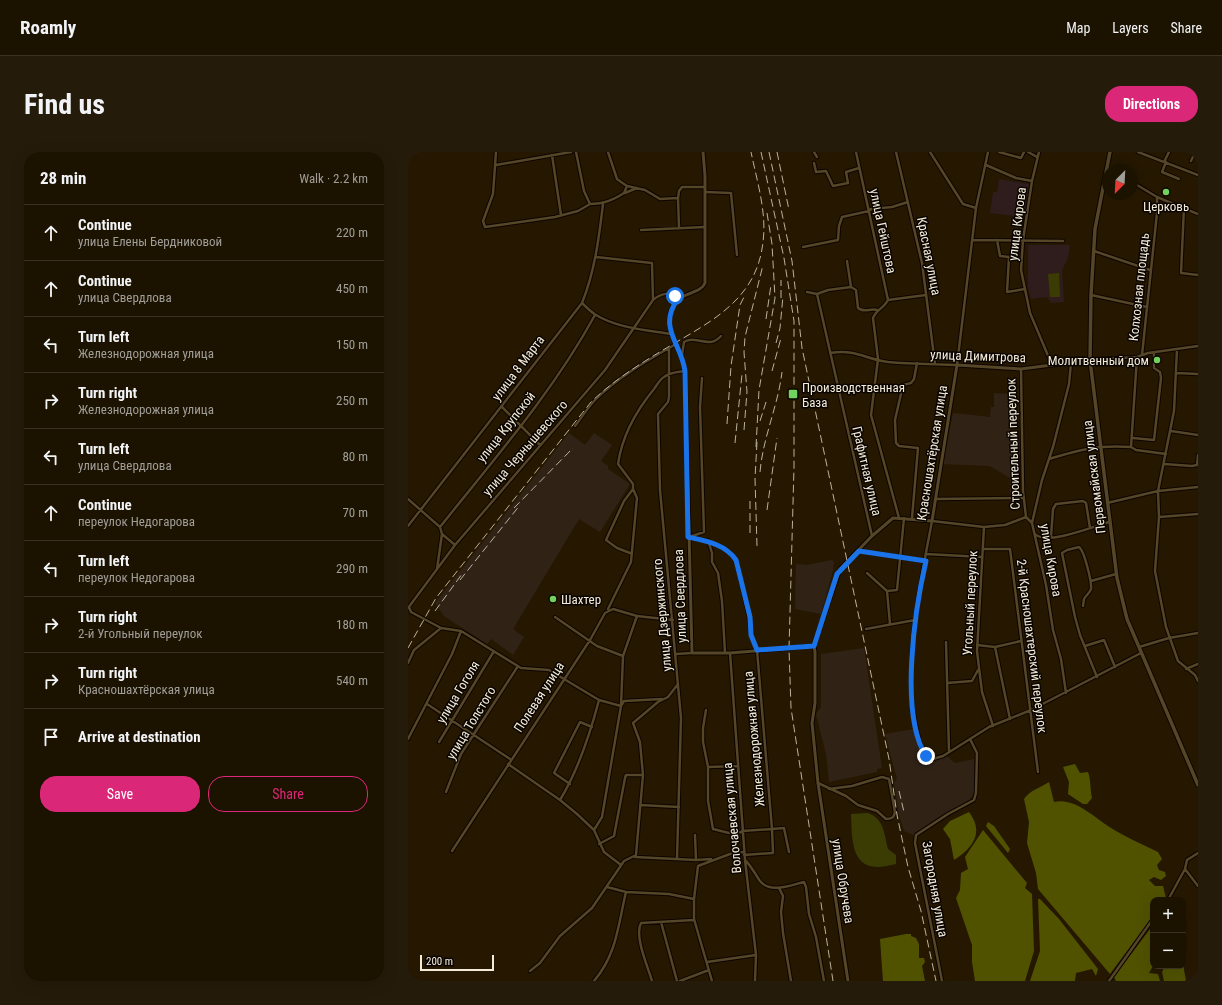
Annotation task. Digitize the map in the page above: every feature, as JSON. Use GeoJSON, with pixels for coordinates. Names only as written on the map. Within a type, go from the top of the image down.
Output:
{"type":"FeatureCollection","features":[{"type":"Feature","properties":{"kind":"main road","name":"Первомайская улица"},"geometry":{"type":"LineString","coordinates":[[1108,164],[1110,152]]}},
{"type":"Feature","properties":{"kind":"main road","name":"Первомайская улица"},"geometry":{"type":"LineString","coordinates":[[1102,195],[1095,229],[1091,295],[1090,360],[1116,574],[1127,618],[1198,786]]}},
{"type":"Feature","properties":{"kind":"street"},"geometry":{"type":"LineString","coordinates":[[496,152],[493,194],[483,221],[485,227],[493,228],[578,211],[590,204],[603,204],[624,193],[639,188]]}},
{"type":"Feature","properties":{"kind":"street"},"geometry":{"type":"LineString","coordinates":[[496,165],[572,152]]}},
{"type":"Feature","properties":{"kind":"street"},"geometry":{"type":"LineString","coordinates":[[576,152],[584,191],[590,204]]}},
{"type":"Feature","properties":{"kind":"street"},"geometry":{"type":"LineString","coordinates":[[608,152],[617,179],[627,186],[639,188],[660,199],[678,198]]}},
{"type":"Feature","properties":{"kind":"street"},"geometry":{"type":"LineString","coordinates":[[582,303],[595,314],[635,328],[671,334],[669,321],[671,311],[677,300],[690,293],[700,290],[705,283],[705,187],[703,152]]}},
{"type":"Feature","properties":{"kind":"street"},"geometry":{"type":"LineString","coordinates":[[814,152],[817,157]]}},
{"type":"Feature","properties":{"kind":"street","name":"улица Гейштова"},"geometry":{"type":"LineString","coordinates":[[856,152],[888,300]]}},
{"type":"Feature","properties":{"kind":"street","name":"Красная улица"},"geometry":{"type":"LineString","coordinates":[[896,152],[922,263],[935,364]]}},
{"type":"Feature","properties":{"kind":"street"},"geometry":{"type":"LineString","coordinates":[[930,152],[963,204],[976,208]]}},
{"type":"Feature","properties":{"kind":"street","name":"Красношахтёрская улица"},"geometry":{"type":"LineString","coordinates":[[949,751],[933,759],[926,756],[920,743],[913,714],[912,653],[915,620],[926,561],[957,365],[976,208],[988,152]]}},
{"type":"Feature","properties":{"kind":"street"},"geometry":{"type":"LineString","coordinates":[[999,152],[1021,158],[1024,152]]}},
{"type":"Feature","properties":{"kind":"street"},"geometry":{"type":"LineString","coordinates":[[1028,152],[1037,157]]}},
{"type":"Feature","properties":{"kind":"street","name":"улица Кирова"},"geometry":{"type":"LineString","coordinates":[[1039,152],[1032,181],[1023,240],[1021,270],[1030,314],[1052,365]]}},
{"type":"Feature","properties":{"kind":"street"},"geometry":{"type":"LineString","coordinates":[[1138,152],[1198,176]]}},
{"type":"Feature","properties":{"kind":"street"},"geometry":{"type":"LineString","coordinates":[[1169,152],[1162,172],[1179,179]]}},
{"type":"Feature","properties":{"kind":"street"},"geometry":{"type":"LineString","coordinates":[[1191,161],[1195,152]]}},
{"type":"Feature","properties":{"kind":"street"},"geometry":{"type":"LineString","coordinates":[[552,155],[561,215]]}},
{"type":"Feature","properties":{"kind":"street"},"geometry":{"type":"LineString","coordinates":[[814,163],[816,172],[826,171],[834,186],[848,183],[846,172],[859,168]]}},
{"type":"Feature","properties":{"kind":"street"},"geometry":{"type":"LineString","coordinates":[[986,165],[1016,178],[1032,181]]}},
{"type":"Feature","properties":{"kind":"street"},"geometry":{"type":"LineString","coordinates":[[1138,185],[1157,196],[1198,214]]}},
{"type":"Feature","properties":{"kind":"street"},"geometry":{"type":"LineString","coordinates":[[624,193],[627,186]]}},
{"type":"Feature","properties":{"kind":"street"},"geometry":{"type":"LineString","coordinates":[[679,228],[679,191],[682,187],[705,187]]}},
{"type":"Feature","properties":{"kind":"street"},"geometry":{"type":"LineString","coordinates":[[705,192],[731,193],[737,255]]}},
{"type":"Feature","properties":{"kind":"street","name":"Колхозная площадь"},"geometry":{"type":"LineString","coordinates":[[1142,355],[1157,213],[1157,196]]}},
{"type":"Feature","properties":{"kind":"street"},"geometry":{"type":"LineString","coordinates":[[803,247],[838,240],[840,237],[839,226],[842,217],[872,209],[892,207],[908,202]]}},
{"type":"Feature","properties":{"kind":"street","name":"улица 8 Марта"},"geometry":{"type":"LineString","coordinates":[[408,526],[582,303],[596,257],[603,204]]}},
{"type":"Feature","properties":{"kind":"street"},"geometry":{"type":"LineString","coordinates":[[1184,208],[1181,273],[1198,275]]}},
{"type":"Feature","properties":{"kind":"street"},"geometry":{"type":"LineString","coordinates":[[641,230],[705,227]]}},
{"type":"Feature","properties":{"kind":"street"},"geometry":{"type":"LineString","coordinates":[[973,240],[1063,240]]}},
{"type":"Feature","properties":{"kind":"street"},"geometry":{"type":"LineString","coordinates":[[997,240],[1000,256],[1009,257],[1007,292],[1025,289]]}},
{"type":"Feature","properties":{"kind":"street"},"geometry":{"type":"LineString","coordinates":[[1094,251],[1150,270]]}},
{"type":"Feature","properties":{"kind":"street"},"geometry":{"type":"LineString","coordinates":[[596,257],[652,263],[653,300]]}},
{"type":"Feature","properties":{"kind":"street"},"geometry":{"type":"LineString","coordinates":[[847,261],[851,287]]}},
{"type":"Feature","properties":{"kind":"street"},"geometry":{"type":"LineString","coordinates":[[807,292],[817,294],[828,290],[851,287],[856,290],[860,310],[877,310],[885,306],[888,300],[926,295]]}},
{"type":"Feature","properties":{"kind":"street"},"geometry":{"type":"LineString","coordinates":[[653,300],[658,296],[668,293],[675,296],[677,300]]}},
{"type":"Feature","properties":{"kind":"street","name":"Графитная улица"},"geometry":{"type":"LineString","coordinates":[[817,294],[872,536]]}},
{"type":"Feature","properties":{"kind":"street"},"geometry":{"type":"LineString","coordinates":[[1091,295],[1147,307]]}},
{"type":"Feature","properties":{"kind":"street","name":"улица Чернышевского"},"geometry":{"type":"LineString","coordinates":[[461,631],[441,628],[411,612],[408,608],[455,545],[540,445],[585,395],[635,328],[653,300]]}},
{"type":"Feature","properties":{"kind":"street"},"geometry":{"type":"LineString","coordinates":[[877,310],[874,318],[878,359],[871,415],[899,518]]}},
{"type":"Feature","properties":{"kind":"street","name":"улица Крупской"},"geometry":{"type":"LineString","coordinates":[[440,527],[562,370],[595,314]]}},
{"type":"Feature","properties":{"kind":"street","name":"улица Свердлова"},"geometry":{"type":"LineString","coordinates":[[671,334],[682,355],[685,371],[692,653],[730,653],[814,646]]}},
{"type":"Feature","properties":{"kind":"street"},"geometry":{"type":"LineString","coordinates":[[682,355],[684,342],[688,340],[712,342],[716,341],[721,336]]}},
{"type":"Feature","properties":{"kind":"street"},"geometry":{"type":"LineString","coordinates":[[575,426],[593,402],[603,393],[676,344]]}},
{"type":"Feature","properties":{"kind":"street","name":"улица Димитрова"},"geometry":{"type":"LineString","coordinates":[[830,353],[845,351],[860,353],[878,359],[917,364],[1021,369],[1090,360],[1137,357],[1154,352],[1198,346]]}},
{"type":"Feature","properties":{"kind":"street","name":"улица Дзержинского"},"geometry":{"type":"LineString","coordinates":[[669,348],[668,402],[658,414],[660,490],[676,654],[682,748],[677,859]]}},
{"type":"Feature","properties":{"kind":"street"},"geometry":{"type":"LineString","coordinates":[[1177,349],[1177,373],[1171,431],[1158,491],[1159,517],[1155,571],[1169,638],[1178,661],[1195,675],[1198,681]]}},
{"type":"Feature","properties":{"kind":"street"},"geometry":{"type":"LineString","coordinates":[[1133,438],[1154,440],[1161,378],[1160,372],[1154,368],[1154,352]]}},
{"type":"Feature","properties":{"kind":"street"},"geometry":{"type":"LineString","coordinates":[[1131,447],[1133,438],[1137,357]]}},
{"type":"Feature","properties":{"kind":"street","name":"улица Кирова"},"geometry":{"type":"LineString","coordinates":[[1066,692],[1061,659],[1053,630],[1046,585],[1032,523],[1069,384],[1071,363]]}},
{"type":"Feature","properties":{"kind":"street"},"geometry":{"type":"LineString","coordinates":[[912,518],[918,448],[899,446],[896,444],[895,420],[903,385],[911,383],[914,379],[917,364]]}},
{"type":"Feature","properties":{"kind":"street","name":"Строительный переулок"},"geometry":{"type":"LineString","coordinates":[[1021,369],[1024,498],[1026,517]]}},
{"type":"Feature","properties":{"kind":"street"},"geometry":{"type":"LineString","coordinates":[[630,553],[617,548],[606,540],[624,500],[633,489],[633,484],[618,464],[621,448],[628,428],[642,404],[663,377],[669,374],[685,371]]}},
{"type":"Feature","properties":{"kind":"street"},"geometry":{"type":"LineString","coordinates":[[1177,373],[1198,374]]}},
{"type":"Feature","properties":{"kind":"street"},"geometry":{"type":"LineString","coordinates":[[688,537],[704,532],[700,407],[702,378]]}},
{"type":"Feature","properties":{"kind":"street"},"geometry":{"type":"LineString","coordinates":[[502,407],[521,424],[540,445]]}},
{"type":"Feature","properties":{"kind":"street"},"geometry":{"type":"LineString","coordinates":[[1171,431],[1198,435]]}},
{"type":"Feature","properties":{"kind":"street"},"geometry":{"type":"LineString","coordinates":[[1049,459],[1074,450],[1100,446],[1131,447],[1136,450],[1166,454]]}},
{"type":"Feature","properties":{"kind":"street"},"geometry":{"type":"LineString","coordinates":[[1164,464],[1197,465],[1198,455]]}},
{"type":"Feature","properties":{"kind":"street"},"geometry":{"type":"LineString","coordinates":[[1107,503],[1158,491],[1198,487]]}},
{"type":"Feature","properties":{"kind":"street","name":"Полевая улица"},"geometry":{"type":"LineString","coordinates":[[452,851],[510,759],[590,640],[608,610],[631,562],[630,553],[637,498],[633,489]]}},
{"type":"Feature","properties":{"kind":"street"},"geometry":{"type":"LineString","coordinates":[[935,499],[1024,498]]}},
{"type":"Feature","properties":{"kind":"street"},"geometry":{"type":"LineString","coordinates":[[408,499],[440,527],[442,534],[437,569]]}},
{"type":"Feature","properties":{"kind":"street"},"geometry":{"type":"LineString","coordinates":[[1051,537],[1053,508],[1056,504],[1083,501],[1086,503],[1090,528]]}},
{"type":"Feature","properties":{"kind":"street"},"geometry":{"type":"LineString","coordinates":[[1159,517],[1198,514]]}},
{"type":"Feature","properties":{"kind":"street"},"geometry":{"type":"LineString","coordinates":[[814,646],[837,574],[872,536],[893,518],[912,518],[984,527],[1005,525],[1026,517],[1032,523]]}},
{"type":"Feature","properties":{"kind":"street"},"geometry":{"type":"LineString","coordinates":[[887,591],[897,590],[904,518]]}},
{"type":"Feature","properties":{"kind":"street"},"geometry":{"type":"LineString","coordinates":[[1035,533],[1041,538],[1065,535],[1109,522]]}},
{"type":"Feature","properties":{"kind":"street","name":"Угольный переулок"},"geometry":{"type":"LineString","coordinates":[[984,527],[977,645],[978,669],[982,692],[993,726]]}},
{"type":"Feature","properties":{"kind":"street"},"geometry":{"type":"LineString","coordinates":[[442,534],[455,545]]}},
{"type":"Feature","properties":{"kind":"street","name":"Железнодорожная улица"},"geometry":{"type":"LineString","coordinates":[[688,537],[708,540],[732,554],[736,560],[750,617],[751,635],[757,650],[773,853],[744,854]]}},
{"type":"Feature","properties":{"kind":"street"},"geometry":{"type":"LineString","coordinates":[[708,540],[712,554],[712,562],[718,573],[722,601],[725,653]]}},
{"type":"Feature","properties":{"kind":"street"},"geometry":{"type":"LineString","coordinates":[[1083,606],[1084,599],[1090,592],[1091,581],[1081,548],[1064,551],[1062,553],[1064,567],[1075,616],[1097,677]]}},
{"type":"Feature","properties":{"kind":"street","name":"2-й Красношахтерский переулок"},"geometry":{"type":"LineString","coordinates":[[983,549],[1010,549],[1038,772]]}},
{"type":"Feature","properties":{"kind":"street"},"geometry":{"type":"LineString","coordinates":[[859,551],[926,561]]}},
{"type":"Feature","properties":{"kind":"street"},"geometry":{"type":"LineString","coordinates":[[926,554],[982,557]]}},
{"type":"Feature","properties":{"kind":"street"},"geometry":{"type":"LineString","coordinates":[[867,573],[887,591],[890,624]]}},
{"type":"Feature","properties":{"kind":"street"},"geometry":{"type":"LineString","coordinates":[[1091,581],[1116,574]]}},
{"type":"Feature","properties":{"kind":"street"},"geometry":{"type":"LineString","coordinates":[[608,610],[612,609],[637,616],[673,620]]}},
{"type":"Feature","properties":{"kind":"street"},"geometry":{"type":"LineString","coordinates":[[594,830],[602,817],[621,706],[623,656],[637,616]]}},
{"type":"Feature","properties":{"kind":"street"},"geometry":{"type":"LineString","coordinates":[[555,617],[597,646],[623,656]]}},
{"type":"Feature","properties":{"kind":"street"},"geometry":{"type":"LineString","coordinates":[[866,629],[915,620]]}},
{"type":"Feature","properties":{"kind":"street"},"geometry":{"type":"LineString","coordinates":[[408,663],[414,650],[441,628]]}},
{"type":"Feature","properties":{"kind":"street"},"geometry":{"type":"LineString","coordinates":[[408,739],[452,654],[461,631],[520,668],[548,670],[599,700],[621,706]]}},
{"type":"Feature","properties":{"kind":"street"},"geometry":{"type":"LineString","coordinates":[[1139,647],[1169,638],[1198,633]]}},
{"type":"Feature","properties":{"kind":"street"},"geometry":{"type":"LineString","coordinates":[[1085,646],[1104,640],[1115,667]]}},
{"type":"Feature","properties":{"kind":"street"},"geometry":{"type":"LineString","coordinates":[[977,645],[995,647],[1021,641]]}},
{"type":"Feature","properties":{"kind":"street","name":"Угольный переулок"},"geometry":{"type":"LineString","coordinates":[[946,642],[949,751]]}},
{"type":"Feature","properties":{"kind":"street","name":"улица Обручева"},"geometry":{"type":"LineString","coordinates":[[814,646],[815,703],[812,723],[818,783],[848,981]]}},
{"type":"Feature","properties":{"kind":"street"},"geometry":{"type":"LineString","coordinates":[[995,647],[1010,719]]}},
{"type":"Feature","properties":{"kind":"street","name":"улица Гоголя"},"geometry":{"type":"LineString","coordinates":[[439,742],[494,651]]}},
{"type":"Feature","properties":{"kind":"street"},"geometry":{"type":"LineString","coordinates":[[676,654],[692,653]]}},
{"type":"Feature","properties":{"kind":"street","name":"Волочаевская улица"},"geometry":{"type":"LineString","coordinates":[[730,653],[744,860],[756,955],[755,981]]}},
{"type":"Feature","properties":{"kind":"street"},"geometry":{"type":"LineString","coordinates":[[949,751],[993,726],[1031,710],[1141,653]]}},
{"type":"Feature","properties":{"kind":"street"},"geometry":{"type":"LineString","coordinates":[[1186,669],[1198,664]]}},
{"type":"Feature","properties":{"kind":"street","name":"улица Толстого"},"geometry":{"type":"LineString","coordinates":[[446,792],[461,754],[518,666]]}},
{"type":"Feature","properties":{"kind":"street"},"geometry":{"type":"LineString","coordinates":[[948,683],[972,681],[978,669]]}},
{"type":"Feature","properties":{"kind":"street"},"geometry":{"type":"LineString","coordinates":[[530,971],[540,963],[560,936],[592,908],[607,888],[621,865],[634,856],[636,851],[643,775],[640,742],[633,723],[658,702],[668,698],[678,683]]}},
{"type":"Feature","properties":{"kind":"street"},"geometry":{"type":"LineString","coordinates":[[621,706],[624,701],[663,699]]}},
{"type":"Feature","properties":{"kind":"street"},"geometry":{"type":"LineString","coordinates":[[560,800],[570,784],[592,727],[599,700]]}},
{"type":"Feature","properties":{"kind":"street"},"geometry":{"type":"LineString","coordinates":[[427,704],[510,759]]}},
{"type":"Feature","properties":{"kind":"street"},"geometry":{"type":"LineString","coordinates":[[706,710],[703,742],[708,768],[708,801],[712,829],[729,833],[784,828],[789,852]]}},
{"type":"Feature","properties":{"kind":"street"},"geometry":{"type":"LineString","coordinates":[[570,784],[554,773],[580,722],[592,727]]}},
{"type":"Feature","properties":{"kind":"street","name":"Загородняя улица"},"geometry":{"type":"LineString","coordinates":[[942,981],[915,843],[916,835],[948,814],[974,800],[976,793],[977,752],[970,739]]}},
{"type":"Feature","properties":{"kind":"street"},"geometry":{"type":"LineString","coordinates":[[508,764],[560,800],[594,830],[599,844],[604,852],[621,865]]}},
{"type":"Feature","properties":{"kind":"street"},"geometry":{"type":"LineString","coordinates":[[708,768],[738,766]]}},
{"type":"Feature","properties":{"kind":"street"},"geometry":{"type":"LineString","coordinates":[[599,844],[614,836],[624,778],[626,775],[643,775]]}},
{"type":"Feature","properties":{"kind":"street"},"geometry":{"type":"LineString","coordinates":[[818,783],[829,789],[846,796],[858,805],[877,811],[886,819],[891,819],[894,816],[895,812],[889,779],[882,777],[852,786],[829,789]]}},
{"type":"Feature","properties":{"kind":"street"},"geometry":{"type":"LineString","coordinates":[[640,805],[679,807]]}},
{"type":"Feature","properties":{"kind":"street"},"geometry":{"type":"LineString","coordinates":[[695,835],[696,860]]}},
{"type":"Feature","properties":{"kind":"street"},"geometry":{"type":"LineString","coordinates":[[1170,897],[1185,869],[1187,860],[1198,853]]}},
{"type":"Feature","properties":{"kind":"street"},"geometry":{"type":"LineString","coordinates":[[712,981],[694,920],[694,899],[698,866],[730,854],[744,854]]}},
{"type":"Feature","properties":{"kind":"street"},"geometry":{"type":"LineString","coordinates":[[634,856],[696,860],[718,859]]}},
{"type":"Feature","properties":{"kind":"street"},"geometry":{"type":"LineString","coordinates":[[744,860],[754,869],[762,883],[768,887],[779,888],[804,882],[806,887],[809,914],[816,937],[824,981]]}},
{"type":"Feature","properties":{"kind":"street"},"geometry":{"type":"LineString","coordinates":[[1185,869],[1198,886]]}},
{"type":"Feature","properties":{"kind":"street"},"geometry":{"type":"LineString","coordinates":[[607,888],[626,892],[669,894],[694,899]]}},
{"type":"Feature","properties":{"kind":"street"},"geometry":{"type":"LineString","coordinates":[[779,888],[783,896],[781,912],[791,981]]}},
{"type":"Feature","properties":{"kind":"street"},"geometry":{"type":"LineString","coordinates":[[594,981],[603,972],[615,943],[626,892]]}},
{"type":"Feature","properties":{"kind":"street"},"geometry":{"type":"LineString","coordinates":[[652,981],[641,947],[639,927],[641,923],[694,920]]}},
{"type":"Feature","properties":{"kind":"street"},"geometry":{"type":"LineString","coordinates":[[661,922],[677,981]]}},
{"type":"Feature","properties":{"kind":"street"},"geometry":{"type":"LineString","coordinates":[[1109,981],[1150,923]]}},
{"type":"Feature","properties":{"kind":"street"},"geometry":{"type":"LineString","coordinates":[[707,962],[756,955]]}},
{"type":"Feature","properties":{"kind":"street"},"geometry":{"type":"LineString","coordinates":[[680,981],[708,970]]}},
{"type":"Feature","properties":{"kind":"shaded area"},"geometry":{"type":"Polygon","coordinates":[[[999,179],[1029,184],[1024,217],[990,213],[993,192],[997,192],[999,179]]]}},
{"type":"Feature","properties":{"kind":"shaded area"},"geometry":{"type":"Polygon","coordinates":[[[1028,245],[1070,245],[1068,258],[1062,270],[1064,302],[1051,303],[1047,297],[1031,299],[1028,287],[1028,245]]]}},
{"type":"Feature","properties":{"kind":"shaded area"},"geometry":{"type":"Polygon","coordinates":[[[1059,273],[1060,297],[1050,297],[1048,274],[1059,273]]]}},
{"type":"Feature","properties":{"kind":"shaded area"},"geometry":{"type":"Polygon","coordinates":[[[994,393],[1013,394],[1010,438],[1019,438],[1019,494],[1010,494],[1010,478],[990,466],[943,464],[953,413],[990,417],[991,407],[994,407],[994,393]]]}},
{"type":"Feature","properties":{"kind":"shaded area"},"geometry":{"type":"Polygon","coordinates":[[[569,433],[585,445],[594,433],[612,445],[601,461],[608,466],[608,469],[630,484],[600,532],[579,519],[513,629],[524,637],[513,655],[491,639],[487,644],[444,616],[435,603],[569,433]]]}},
{"type":"Feature","properties":{"kind":"shaded area"},"geometry":{"type":"Polygon","coordinates":[[[832,560],[834,562],[833,570],[821,614],[795,609],[796,564],[807,565],[832,560]]]}},
{"type":"Feature","properties":{"kind":"shaded area"},"geometry":{"type":"Polygon","coordinates":[[[864,648],[882,768],[877,769],[877,772],[829,782],[826,754],[816,714],[821,707],[821,654],[864,648]]]}},
{"type":"Feature","properties":{"kind":"shaded area"},"geometry":{"type":"Polygon","coordinates":[[[914,729],[926,764],[947,756],[955,763],[974,759],[974,793],[969,801],[913,835],[904,831],[899,815],[894,782],[897,779],[885,734],[914,729]]]}},
{"type":"Feature","properties":{"kind":"shaded area"},"geometry":{"type":"Polygon","coordinates":[[[1075,764],[1080,773],[1088,772],[1089,775],[1092,798],[1087,804],[1083,804],[1068,794],[1069,782],[1063,767],[1075,764]]]}},
{"type":"Feature","properties":{"kind":"shaded area"},"geometry":{"type":"Polygon","coordinates":[[[1049,782],[1054,802],[1062,801],[1079,806],[1109,827],[1158,852],[1162,859],[1157,865],[1159,870],[1165,872],[1166,876],[1161,880],[1154,877],[1149,880],[1155,886],[1163,886],[1166,897],[1150,897],[1150,920],[1110,974],[1038,889],[1036,873],[1027,843],[1029,822],[1024,799],[1032,791],[1049,782]]]}},
{"type":"Feature","properties":{"kind":"shaded area"},"geometry":{"type":"Polygon","coordinates":[[[969,812],[976,826],[975,839],[967,850],[954,860],[950,839],[943,829],[950,821],[969,812]]]}},
{"type":"Feature","properties":{"kind":"shaded area"},"geometry":{"type":"Polygon","coordinates":[[[868,813],[880,823],[888,849],[896,855],[896,864],[879,867],[868,866],[857,856],[854,848],[851,814],[868,813]]]}},
{"type":"Feature","properties":{"kind":"shaded area"},"geometry":{"type":"Polygon","coordinates":[[[988,822],[994,826],[1010,849],[1008,853],[986,826],[988,822]]]}},
{"type":"Feature","properties":{"kind":"shaded area"},"geometry":{"type":"Polygon","coordinates":[[[983,830],[1027,883],[1025,888],[1032,894],[1034,951],[1025,981],[975,981],[972,962],[972,945],[956,898],[960,890],[961,873],[968,869],[965,857],[983,830]]]}},
{"type":"Feature","properties":{"kind":"shaded area"},"geometry":{"type":"Polygon","coordinates":[[[1038,899],[1040,899],[1059,919],[1098,969],[1096,976],[1092,969],[1076,973],[1075,981],[1030,981],[1040,951],[1038,899]]]}},
{"type":"Feature","properties":{"kind":"shaded area"},"geometry":{"type":"Polygon","coordinates":[[[1150,929],[1150,969],[1151,969],[1149,973],[1158,974],[1160,981],[1116,981],[1114,977],[1150,929]]]}},
{"type":"Feature","properties":{"kind":"shaded area"},"geometry":{"type":"Polygon","coordinates":[[[911,934],[911,936],[916,938],[919,944],[919,958],[924,958],[925,962],[922,966],[925,981],[883,981],[880,939],[911,934]]]}},
{"type":"Feature","properties":{"kind":"shaded area"},"geometry":{"type":"Polygon","coordinates":[[[1164,969],[1184,969],[1186,981],[1164,981],[1162,972],[1164,969]]]}},
{"type":"Feature","properties":{"kind":"railway"},"geometry":{"type":"LineString","coordinates":[[408,648],[436,598],[591,402],[628,372],[701,328],[716,317],[730,306],[752,279],[759,262],[763,242],[764,220],[761,197],[751,152]]}},
{"type":"Feature","properties":{"kind":"railway"},"geometry":{"type":"LineString","coordinates":[[761,152],[784,258],[794,321],[794,467],[789,649],[791,708],[833,981]]}},
{"type":"Feature","properties":{"kind":"railway"},"geometry":{"type":"LineString","coordinates":[[769,152],[792,261],[802,348],[889,759],[897,815],[908,867],[921,911],[936,981]]}},
{"type":"Feature","properties":{"kind":"railway"},"geometry":{"type":"LineString","coordinates":[[777,152],[789,210]]}},
{"type":"Feature","properties":{"kind":"railway"},"geometry":{"type":"LineString","coordinates":[[756,447],[759,390],[775,298],[772,244],[767,213]]}},
{"type":"Feature","properties":{"kind":"railway"},"geometry":{"type":"LineString","coordinates":[[744,430],[747,392],[744,352],[745,337],[763,265]]}},
{"type":"Feature","properties":{"kind":"railway"},"geometry":{"type":"LineString","coordinates":[[781,280],[781,298]]}},
{"type":"Feature","properties":{"kind":"railway"},"geometry":{"type":"LineString","coordinates":[[766,319],[771,285]]}},
{"type":"Feature","properties":{"kind":"railway"},"geometry":{"type":"LineString","coordinates":[[727,424],[731,366],[740,305],[745,295]]}},
{"type":"Feature","properties":{"kind":"railway"},"geometry":{"type":"LineString","coordinates":[[776,343],[780,328],[783,296]]}},
{"type":"Feature","properties":{"kind":"railway"},"geometry":{"type":"LineString","coordinates":[[772,371],[781,338]]}},
{"type":"Feature","properties":{"kind":"railway"},"geometry":{"type":"LineString","coordinates":[[760,472],[764,446],[782,372]]}},
{"type":"Feature","properties":{"kind":"railway"},"geometry":{"type":"LineString","coordinates":[[735,443],[742,374]]}},
{"type":"Feature","properties":{"kind":"railway"},"geometry":{"type":"LineString","coordinates":[[760,421],[767,399]]}},
{"type":"Feature","properties":{"kind":"railway"},"geometry":{"type":"LineString","coordinates":[[767,510],[777,438]]}},
{"type":"Feature","properties":{"kind":"railway"},"geometry":{"type":"LineString","coordinates":[[757,442],[755,478],[757,546]]}},
{"type":"Feature","properties":{"kind":"railway"},"geometry":{"type":"LineString","coordinates":[[514,508],[573,448]]}},
{"type":"Feature","properties":{"kind":"railway"},"geometry":{"type":"LineString","coordinates":[[750,499],[750,533]]}},
{"type":"Feature","properties":{"kind":"railway"},"geometry":{"type":"LineString","coordinates":[[460,580],[520,505]]}},
{"type":"Feature","properties":{"kind":"railway"},"geometry":{"type":"LineString","coordinates":[[435,611],[462,574]]}},
{"type":"Feature","properties":{"kind":"railway"},"geometry":{"type":"LineString","coordinates":[[899,791],[904,812]]}},
{"type":"Feature","properties":{"kind":"place","name":"Церковь"},"geometry":{"type":"Point","coordinates":[1166,192]}},
{"type":"Feature","properties":{"kind":"place","name":"Молитвенный дом"},"geometry":{"type":"Point","coordinates":[1157,360]}},
{"type":"Feature","properties":{"kind":"place","name":"Производственная База"},"geometry":{"type":"Point","coordinates":[793,394]}},
{"type":"Feature","properties":{"kind":"place","name":"Шахтер"},"geometry":{"type":"Point","coordinates":[553,599]}},
{"type":"Feature","properties":{"kind":"route"},"geometry":{"type":"LineString","coordinates":[[675,296],[677,300],[671,311],[669,328],[682,355],[685,371],[688,537],[708,540],[732,554],[736,560],[750,617],[751,635],[757,650],[805,648],[814,646],[837,574],[859,551],[926,561],[919,594],[913,636],[912,684],[913,714],[916,730],[922,750],[926,756]]}}]}
